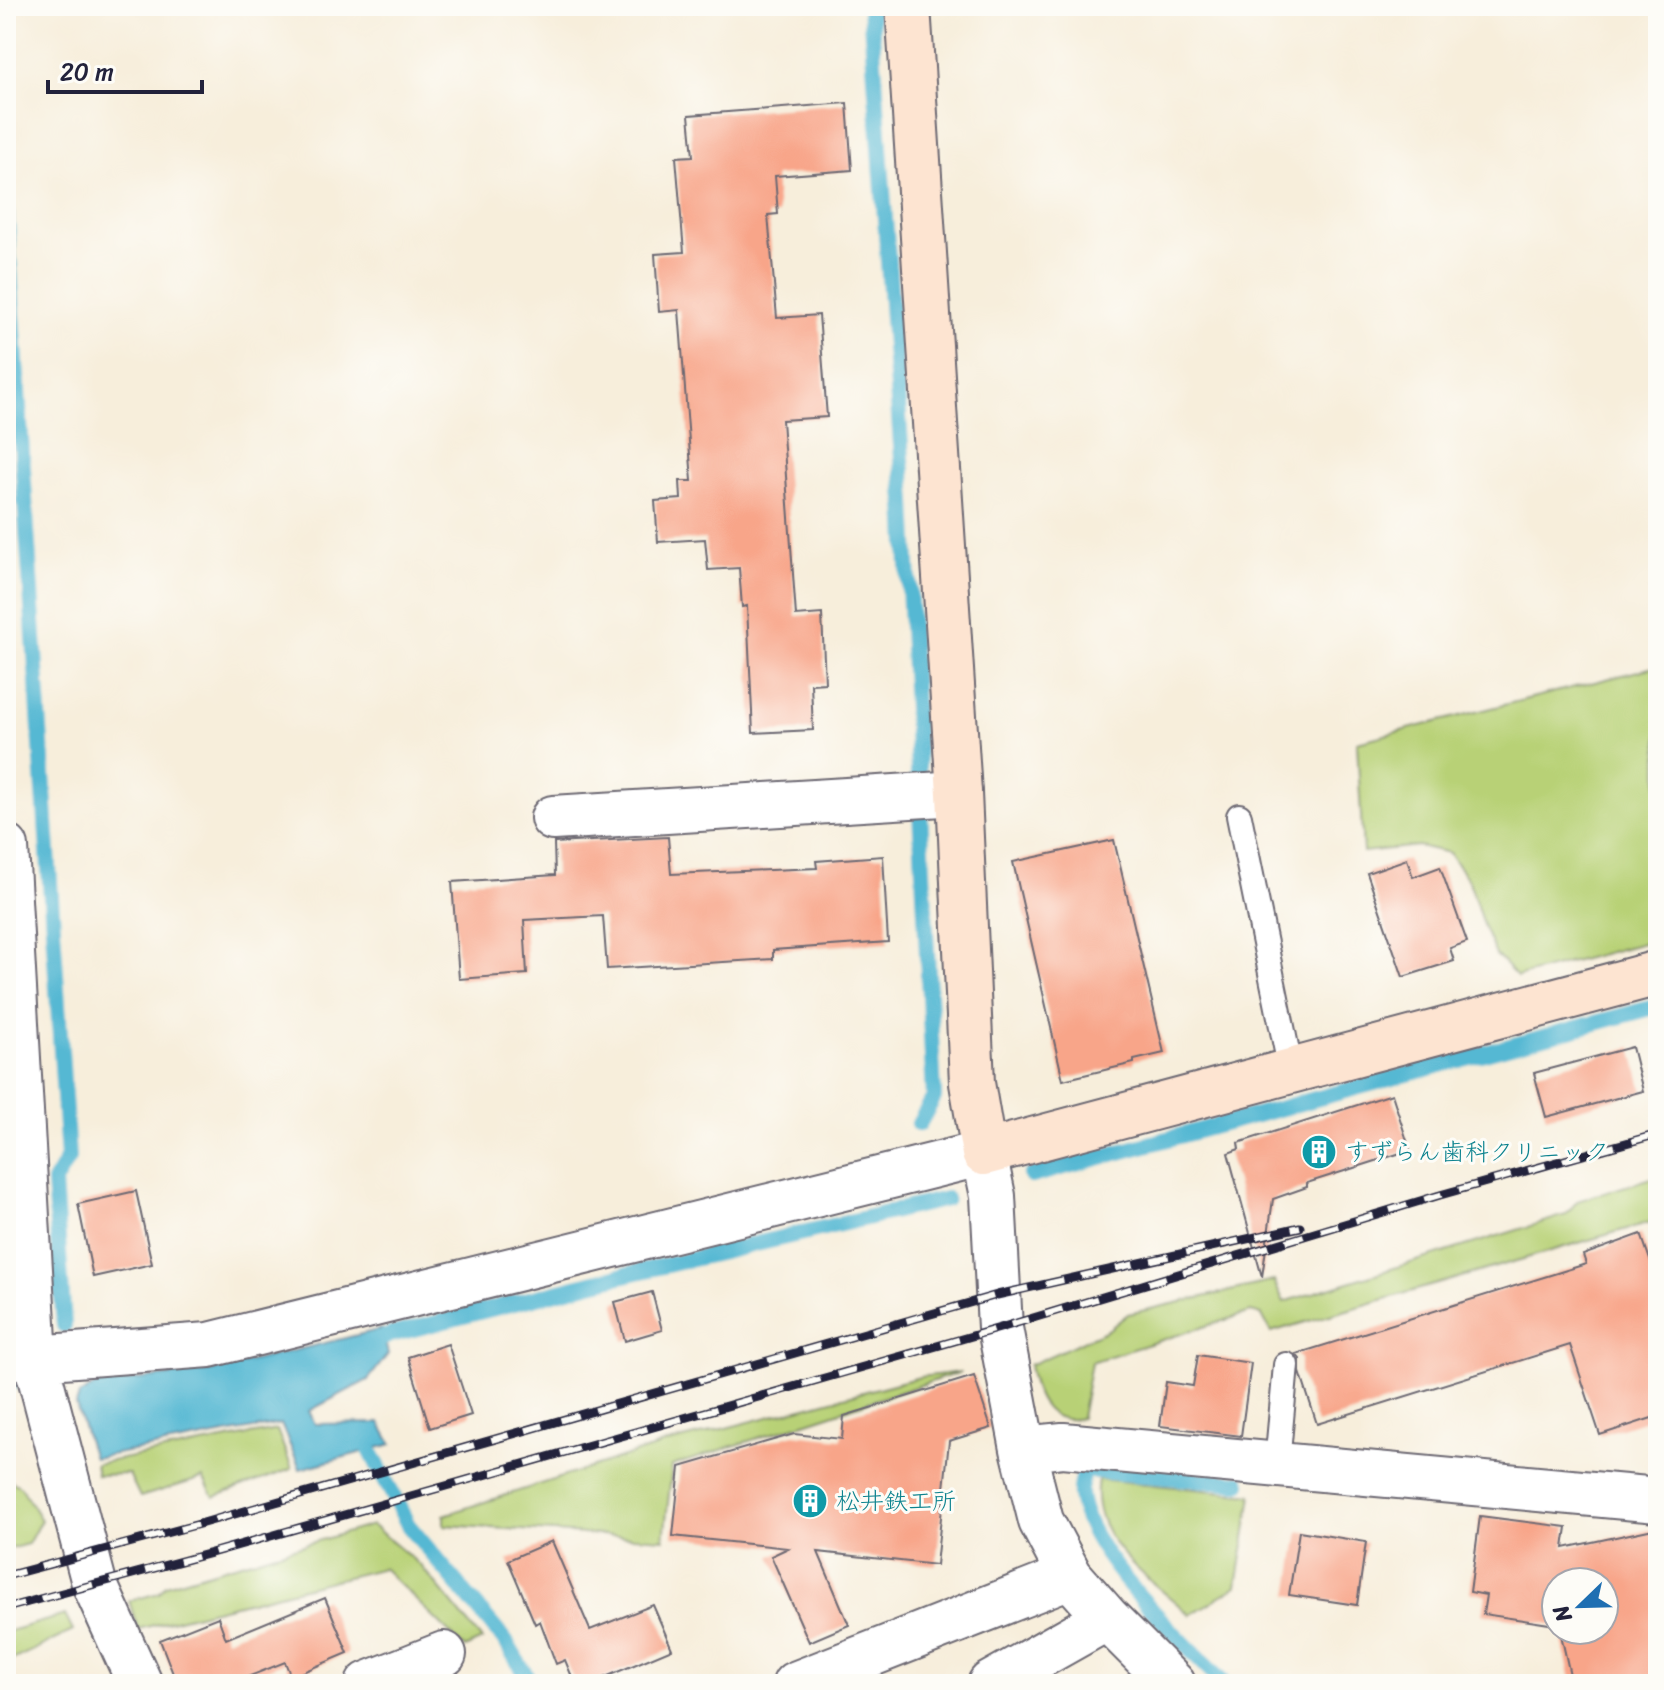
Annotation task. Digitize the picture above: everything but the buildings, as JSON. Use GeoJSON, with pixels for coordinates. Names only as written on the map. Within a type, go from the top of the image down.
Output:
{"type":"FeatureCollection","features":[{"type":"Feature","properties":{"kind":"street"},"geometry":{"type":"LineString","coordinates":[[908,6],[934,794],[972,1083],[993,1196],[1000,1328],[1023,1449],[1041,1521],[1070,1576],[1173,1684]]}},
{"type":"Feature","properties":{"kind":"street"},"geometry":{"type":"LineString","coordinates":[[553,818],[934,794]]}},
{"type":"Feature","properties":{"kind":"street"},"geometry":{"type":"LineString","coordinates":[[6,847],[21,1357],[94,1583],[140,1684]]}},
{"type":"Feature","properties":{"kind":"street"},"geometry":{"type":"LineString","coordinates":[[21,1357],[209,1345],[984,1153],[1658,973]]}},
{"type":"Feature","properties":{"kind":"street"},"geometry":{"type":"LineString","coordinates":[[1023,1449],[1063,1445],[1658,1500]]}},
{"type":"Feature","properties":{"kind":"street"},"geometry":{"type":"LineString","coordinates":[[795,1684],[1070,1576]]}},
{"type":"Feature","properties":{"kind":"street"},"geometry":{"type":"LineString","coordinates":[[990,1684],[1107,1618]]}},
{"type":"Feature","properties":{"kind":"street"},"geometry":{"type":"LineString","coordinates":[[368,1684],[444,1654]]}},
{"type":"Feature","properties":{"kind":"lane"},"geometry":{"type":"LineString","coordinates":[[1239,816],[1291,1071]]}},
{"type":"Feature","properties":{"kind":"lane"},"geometry":{"type":"LineString","coordinates":[[1277,1464],[1286,1365]]}},
{"type":"Feature","properties":{"kind":"green space"},"geometry":{"type":"Polygon","coordinates":[[[1658,666],[1658,939],[1517,977],[1496,955],[1469,881],[1449,853],[1418,846],[1363,852],[1357,742],[1658,666]]]}},
{"type":"Feature","properties":{"kind":"green space"},"geometry":{"type":"Polygon","coordinates":[[[1658,1176],[1658,1220],[1271,1332],[1262,1315],[1251,1312],[1091,1362],[1081,1418],[1069,1419],[1050,1413],[1034,1387],[1029,1365],[1108,1330],[1128,1314],[1274,1281],[1284,1302],[1566,1215],[1577,1201],[1658,1176]]]}},
{"type":"Feature","properties":{"kind":"green space"},"geometry":{"type":"Polygon","coordinates":[[[961,1372],[672,1466],[664,1539],[444,1525],[444,1515],[661,1445],[920,1377],[961,1372]]]}},
{"type":"Feature","properties":{"kind":"green space"},"geometry":{"type":"Polygon","coordinates":[[[277,1430],[292,1469],[214,1497],[203,1478],[140,1497],[129,1474],[97,1475],[95,1464],[277,1430]]]}},
{"type":"Feature","properties":{"kind":"green space"},"geometry":{"type":"Polygon","coordinates":[[[6,1478],[21,1487],[41,1520],[28,1544],[6,1550],[6,1478]]]}},
{"type":"Feature","properties":{"kind":"green space"},"geometry":{"type":"Polygon","coordinates":[[[1098,1479],[1252,1495],[1237,1586],[1190,1615],[1141,1572],[1112,1539],[1102,1521],[1097,1501],[1098,1479]]]}},
{"type":"Feature","properties":{"kind":"green space"},"geometry":{"type":"Polygon","coordinates":[[[372,1525],[421,1566],[482,1640],[465,1648],[383,1568],[138,1629],[129,1601],[159,1593],[166,1585],[372,1525]]]}},
{"type":"Feature","properties":{"kind":"green space"},"geometry":{"type":"Polygon","coordinates":[[[65,1615],[73,1631],[6,1663],[6,1632],[65,1615]]]}},
{"type":"Feature","properties":{"kind":"water"},"geometry":{"type":"Polygon","coordinates":[[[382,1329],[388,1354],[368,1380],[309,1411],[315,1424],[380,1423],[392,1444],[300,1469],[281,1424],[93,1458],[76,1405],[79,1395],[98,1384],[211,1371],[382,1329]]]}},
{"type":"Feature","properties":{"kind":"waterway"},"geometry":{"type":"LineString","coordinates":[[870,6],[905,502],[934,1097],[919,1124]]}},
{"type":"Feature","properties":{"kind":"waterway"},"geometry":{"type":"LineString","coordinates":[[6,208],[68,1158],[54,1182],[64,1325]]}},
{"type":"Feature","properties":{"kind":"waterway"},"geometry":{"type":"LineString","coordinates":[[1031,1176],[1658,1006]]}},
{"type":"Feature","properties":{"kind":"waterway"},"geometry":{"type":"LineString","coordinates":[[365,1346],[390,1335],[599,1281],[946,1199]]}},
{"type":"Feature","properties":{"kind":"waterway"},"geometry":{"type":"LineString","coordinates":[[354,1444],[366,1442],[408,1525],[506,1642],[531,1684]]}},
{"type":"Feature","properties":{"kind":"waterway"},"geometry":{"type":"LineString","coordinates":[[1224,1684],[1162,1621],[1117,1569],[1086,1518],[1080,1488],[1084,1470],[1239,1483]]}},
{"type":"Feature","properties":{"kind":"railway"},"geometry":{"type":"LineString","coordinates":[[6,1608],[211,1553],[1000,1328],[1440,1195],[1658,1134]]}},
{"type":"Feature","properties":{"kind":"railway"},"geometry":{"type":"LineString","coordinates":[[6,1576],[203,1523],[997,1295],[1300,1227]]}},
{"type":"Feature","properties":{"kind":"place","name":"すずらん歯科クリニック"},"geometry":{"type":"Point","coordinates":[1319,1152]}},
{"type":"Feature","properties":{"kind":"place","name":"松井鉄工所"},"geometry":{"type":"Point","coordinates":[810,1501]}}]}
